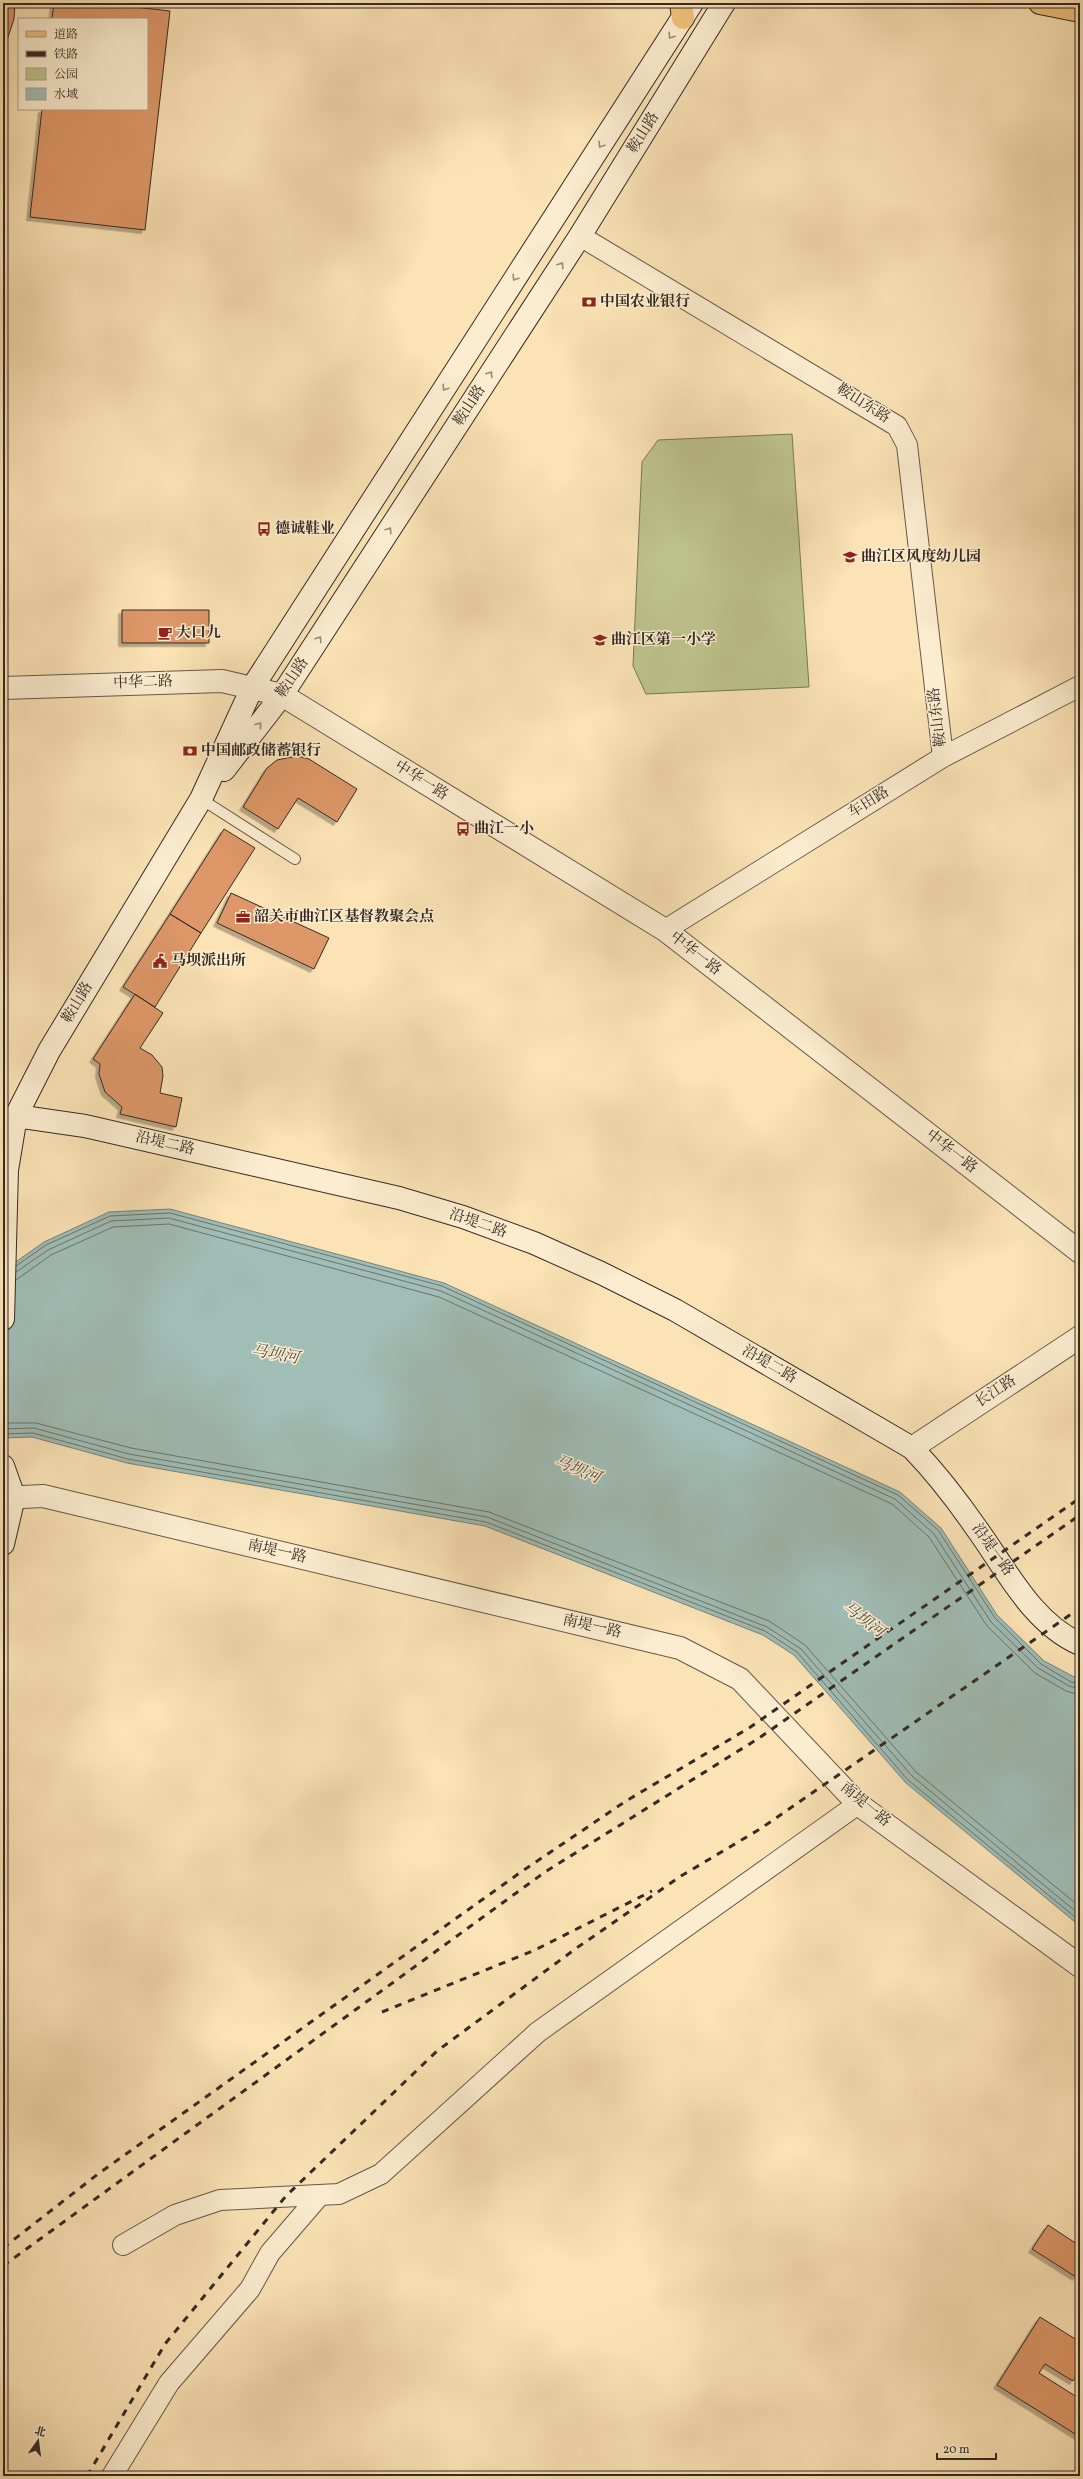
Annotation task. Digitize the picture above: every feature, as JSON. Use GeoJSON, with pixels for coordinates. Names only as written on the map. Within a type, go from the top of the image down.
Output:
{"type":"FeatureCollection","features":[{"type":"Feature","properties":{"kind":"main road","name":"鞍山路"},"geometry":{"type":"LineString","coordinates":[[201,799],[282,696],[580,236],[724,3]]}},
{"type":"Feature","properties":{"kind":"main road"},"geometry":{"type":"LineString","coordinates":[[1040,3],[1080,11]]}},
{"type":"Feature","properties":{"kind":"main road","name":"鞍山路"},"geometry":{"type":"LineString","coordinates":[[3,1319],[4,1223],[9,1119],[201,799],[252,688],[685,8]]}},
{"type":"Feature","properties":{"kind":"main road","name":"中华二路"},"geometry":{"type":"LineString","coordinates":[[3,688],[222,681],[282,696]]}},
{"type":"Feature","properties":{"kind":"main road","name":"中华一路"},"geometry":{"type":"LineString","coordinates":[[282,696],[664,930],[1080,1252]]}},
{"type":"Feature","properties":{"kind":"main road","name":"沿堤二路"},"geometry":{"type":"LineString","coordinates":[[9,1119],[85,1126],[399,1198],[462,1217],[534,1243],[601,1273],[675,1310],[912,1448]]}},
{"type":"Feature","properties":{"kind":"main road","name":"长江路"},"geometry":{"type":"LineString","coordinates":[[912,1448],[1080,1337]]}},
{"type":"Feature","properties":{"kind":"main road","name":"沿堤一路"},"geometry":{"type":"LineString","coordinates":[[912,1448],[940,1477],[1021,1592],[1044,1620],[1080,1644]]}},
{"type":"Feature","properties":{"kind":"main road"},"geometry":{"type":"LineString","coordinates":[[3,1466],[9,1497],[3,1544]]}},
{"type":"Feature","properties":{"kind":"main road","name":"南堤一路"},"geometry":{"type":"LineString","coordinates":[[9,1497],[43,1496],[680,1648],[740,1680],[858,1804],[1080,1966]]}},
{"type":"Feature","properties":{"kind":"street","name":"鞍山东路"},"geometry":{"type":"LineString","coordinates":[[580,236],[890,420],[899,430],[907,445],[943,758]]}},
{"type":"Feature","properties":{"kind":"street","name":"车田路"},"geometry":{"type":"LineString","coordinates":[[664,930],[943,758],[1080,686]]}},
{"type":"Feature","properties":{"kind":"street"},"geometry":{"type":"LineString","coordinates":[[123,2245],[175,2215],[220,2200],[339,2194],[381,2174],[538,2032],[858,1804]]}},
{"type":"Feature","properties":{"kind":"street"},"geometry":{"type":"LineString","coordinates":[[112,2476],[169,2383],[250,2289],[270,2253],[320,2195]]}},
{"type":"Feature","properties":{"kind":"lane"},"geometry":{"type":"LineString","coordinates":[[201,799],[296,859]]}},
{"type":"Feature","properties":{"kind":"green space"},"geometry":{"type":"Polygon","coordinates":[[[792,434],[809,687],[646,694],[633,666],[642,462],[658,440],[792,434]]]}},
{"type":"Feature","properties":{"kind":"water","name":"马坝河"},"geometry":{"type":"Polygon","coordinates":[[[170,1209],[444,1283],[900,1492],[941,1528],[997,1615],[1044,1661],[1080,1680],[1080,1926],[906,1783],[794,1655],[763,1635],[485,1526],[127,1463],[32,1437],[3,1438],[3,1271],[44,1242],[109,1212],[170,1209]]]}},
{"type":"Feature","properties":{"kind":"building"},"geometry":{"type":"Polygon","coordinates":[[[3,3],[15,3],[14,19],[3,52],[3,3]]]}},
{"type":"Feature","properties":{"kind":"building"},"geometry":{"type":"Polygon","coordinates":[[[54,3],[100,3],[170,11],[145,230],[30,217],[42,110],[148,110],[148,18],[52,18],[54,3]]]}},
{"type":"Feature","properties":{"kind":"building"},"geometry":{"type":"Polygon","coordinates":[[[122,610],[209,610],[209,643],[122,643],[122,610]]]}},
{"type":"Feature","properties":{"kind":"building"},"geometry":{"type":"Polygon","coordinates":[[[297,756],[309,759],[357,789],[337,822],[298,798],[278,829],[243,807],[267,768],[277,760],[297,756]]]}},
{"type":"Feature","properties":{"kind":"building"},"geometry":{"type":"Polygon","coordinates":[[[224,829],[255,848],[201,933],[170,914],[224,829]]]}},
{"type":"Feature","properties":{"kind":"building"},"geometry":{"type":"Polygon","coordinates":[[[231,893],[329,938],[314,969],[217,923],[231,893]]]}},
{"type":"Feature","properties":{"kind":"building"},"geometry":{"type":"Polygon","coordinates":[[[170,914],[201,933],[155,1007],[123,987],[170,914]]]}},
{"type":"Feature","properties":{"kind":"building"},"geometry":{"type":"Polygon","coordinates":[[[135,994],[163,1013],[140,1048],[152,1055],[162,1067],[163,1076],[160,1093],[182,1098],[176,1127],[120,1114],[122,1107],[105,1092],[99,1074],[100,1064],[93,1059],[135,994]]]}},
{"type":"Feature","properties":{"kind":"building"},"geometry":{"type":"Polygon","coordinates":[[[1048,2225],[1080,2246],[1080,2271],[1076,2277],[1032,2249],[1048,2225]]]}},
{"type":"Feature","properties":{"kind":"building"},"geometry":{"type":"Polygon","coordinates":[[[1040,2317],[1080,2342],[1080,2371],[1073,2381],[1045,2364],[1039,2373],[1080,2399],[1080,2437],[997,2385],[1040,2317]]]}},
{"type":"Feature","properties":{"kind":"railway"},"geometry":{"type":"LineString","coordinates":[[3,2248],[98,2174],[521,1872],[626,1801],[749,1728],[1080,1498]]}},
{"type":"Feature","properties":{"kind":"railway"},"geometry":{"type":"LineString","coordinates":[[3,2266],[545,1872],[759,1738],[1080,1515]]}},
{"type":"Feature","properties":{"kind":"railway"},"geometry":{"type":"LineString","coordinates":[[87,2476],[165,2344],[286,2196],[437,2051],[578,1947],[681,1876],[760,1829],[1080,1608]]}},
{"type":"Feature","properties":{"kind":"railway"},"geometry":{"type":"LineString","coordinates":[[382,2012],[535,1950],[652,1891]]}},
{"type":"Feature","properties":{"kind":"place","name":"中国农业银行"},"geometry":{"type":"Point","coordinates":[589,302]}},
{"type":"Feature","properties":{"kind":"place","name":"德诚鞋业"},"geometry":{"type":"Point","coordinates":[264,529]}},
{"type":"Feature","properties":{"kind":"place","name":"曲江区风度幼儿园"},"geometry":{"type":"Point","coordinates":[850,557]}},
{"type":"Feature","properties":{"kind":"place","name":"大口九"},"geometry":{"type":"Point","coordinates":[165,633]}},
{"type":"Feature","properties":{"kind":"place","name":"曲江区第一小学"},"geometry":{"type":"Point","coordinates":[600,640]}},
{"type":"Feature","properties":{"kind":"place","name":"中国邮政储蓄银行"},"geometry":{"type":"Point","coordinates":[190,751]}},
{"type":"Feature","properties":{"kind":"place","name":"曲江一小"},"geometry":{"type":"Point","coordinates":[463,829]}},
{"type":"Feature","properties":{"kind":"place","name":"韶关市曲江区基督教聚会点"},"geometry":{"type":"Point","coordinates":[243,917]}},
{"type":"Feature","properties":{"kind":"place","name":"马坝派出所"},"geometry":{"type":"Point","coordinates":[160,961]}}]}
